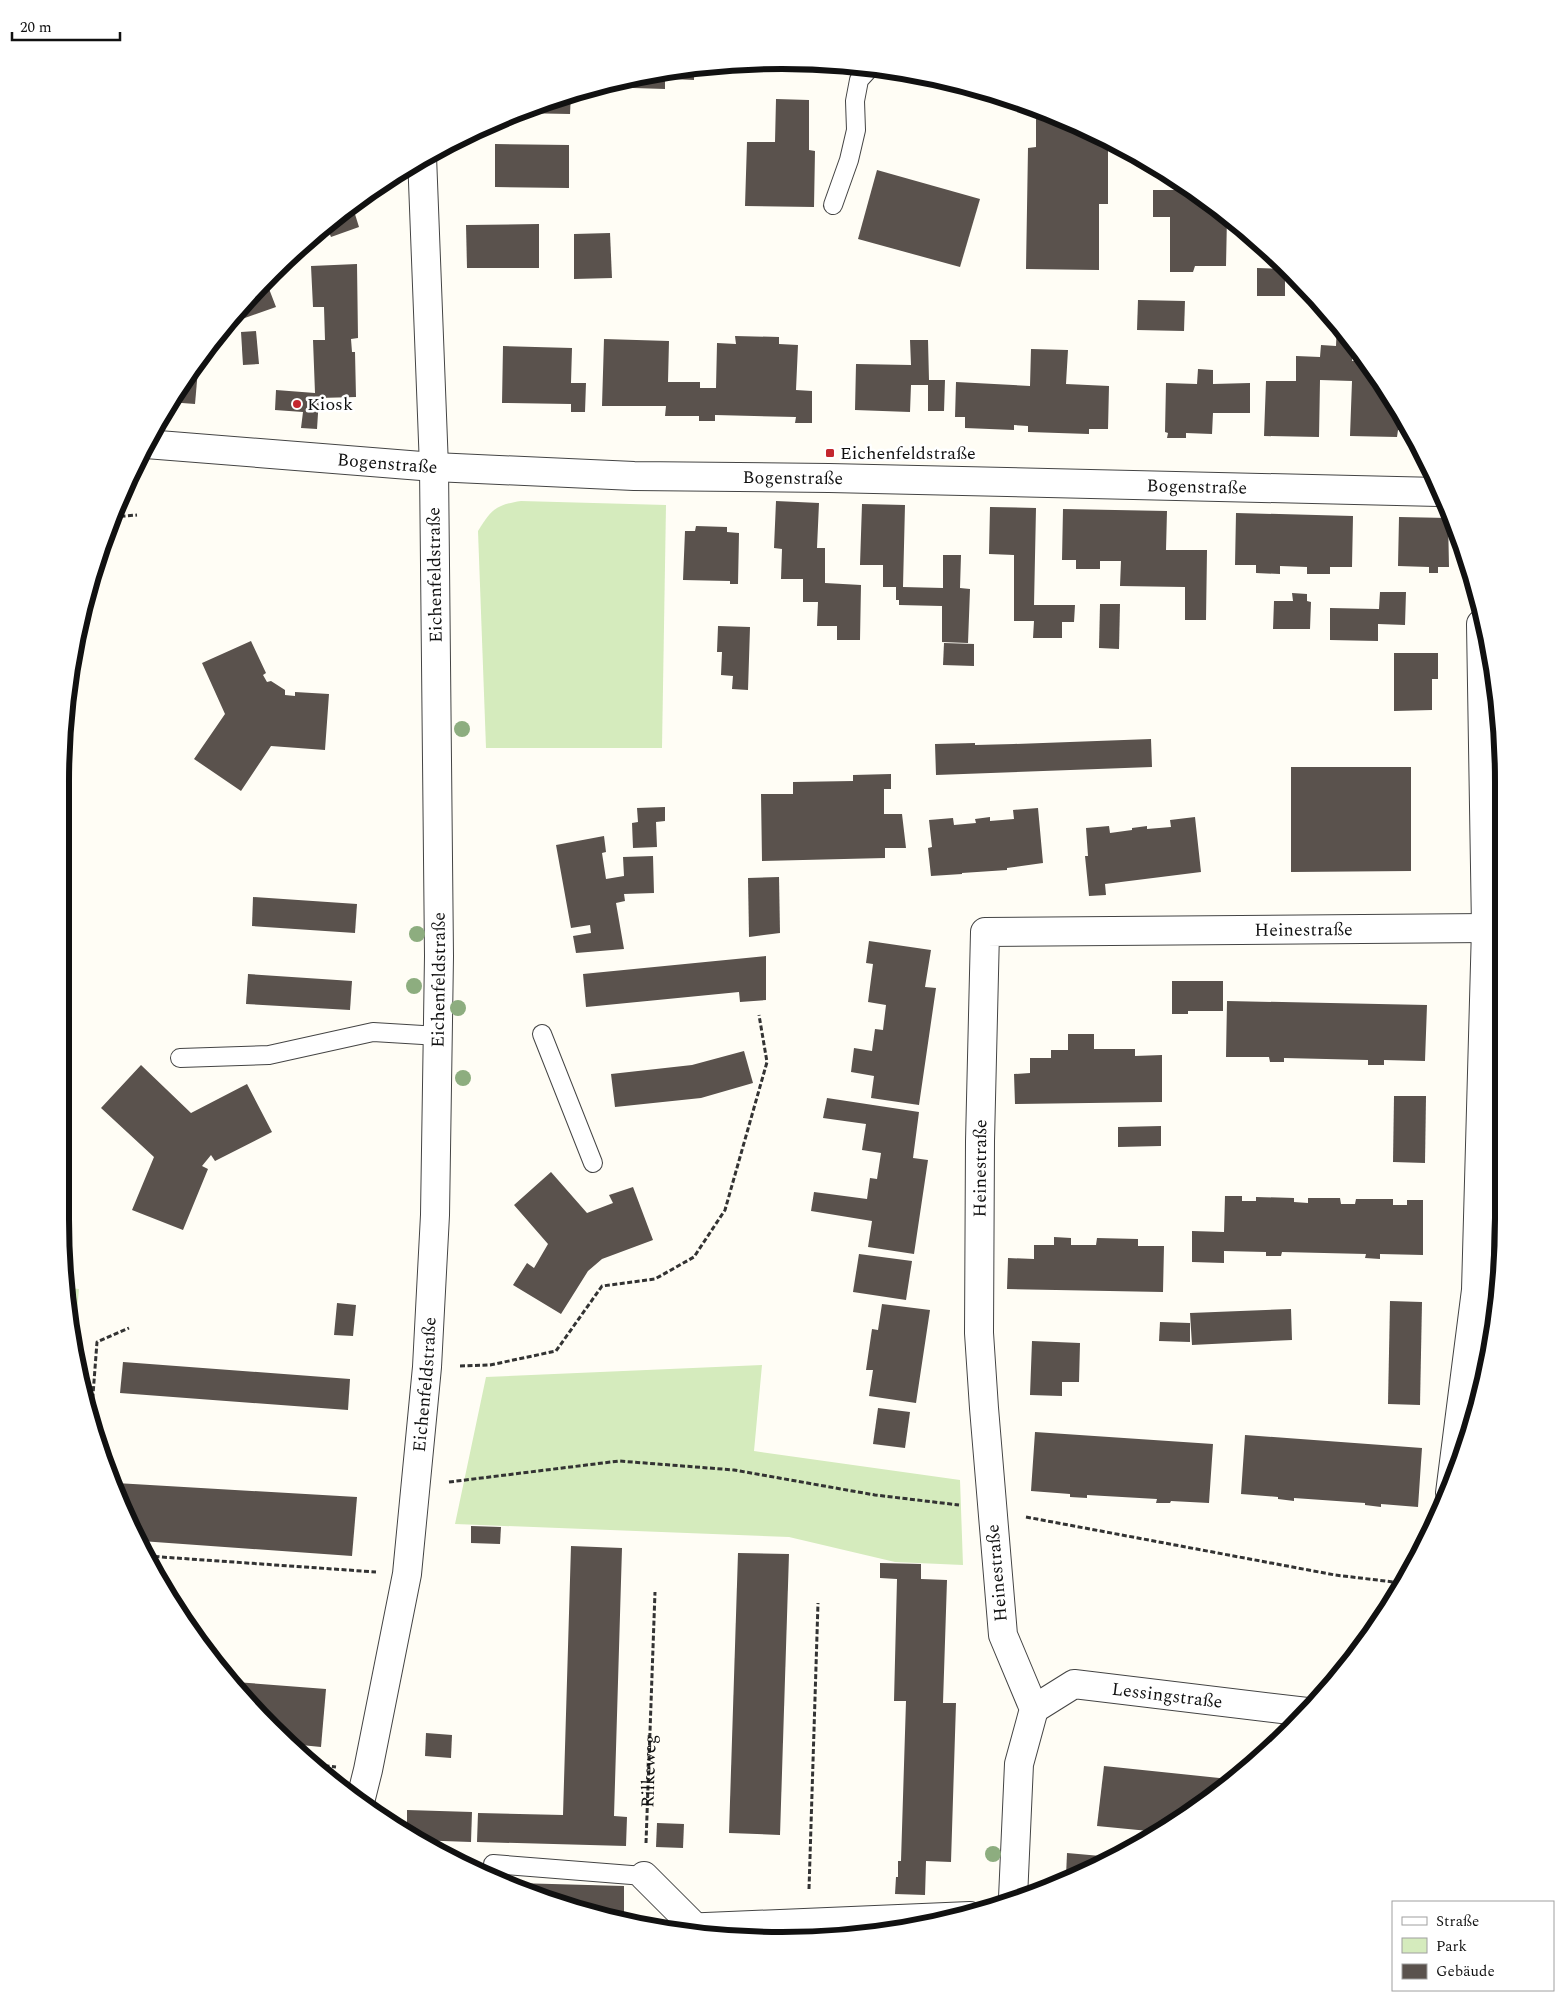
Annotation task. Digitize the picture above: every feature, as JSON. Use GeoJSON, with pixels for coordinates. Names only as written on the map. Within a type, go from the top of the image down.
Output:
{"type":"FeatureCollection","features":[{"type":"Feature","properties":{"kind":"street","name":"Eichenfeldstraße"},"geometry":{"type":"LineString","coordinates":[[362,1795],[407,1574],[427,1367],[435,1215],[439,1036],[434,467],[422,166]]}},
{"type":"Feature","properties":{"kind":"street","name":"Bogenstraße"},"geometry":{"type":"LineString","coordinates":[[154,445],[434,467],[634,476],[829,478],[1433,492]]}},
{"type":"Feature","properties":{"kind":"street"},"geometry":{"type":"LineString","coordinates":[[1455,1453],[1476,1290],[1486,928],[1480,636]]}},
{"type":"Feature","properties":{"kind":"street","name":"Heinestraße"},"geometry":{"type":"LineString","coordinates":[[1034,1709],[1003,1635],[991,1509],[979,1333],[980,1141],[985,932],[1486,928]]}},
{"type":"Feature","properties":{"kind":"street","name":"Lessingstraße"},"geometry":{"type":"LineString","coordinates":[[1034,1709],[1074,1684],[1297,1711]]}},
{"type":"Feature","properties":{"kind":"street"},"geometry":{"type":"LineString","coordinates":[[1013,1893],[1018,1764],[1034,1709]]}},
{"type":"Feature","properties":{"kind":"street"},"geometry":{"type":"LineString","coordinates":[[644,1876],[687,1926]]}},
{"type":"Feature","properties":{"kind":"street"},"geometry":{"type":"LineString","coordinates":[[707,1928],[803,1928],[915,1920]]}},
{"type":"Feature","properties":{"kind":"lane"},"geometry":{"type":"LineString","coordinates":[[833,205],[849,160],[856,130],[855,101],[859,80],[865,74]]}},
{"type":"Feature","properties":{"kind":"lane"},"geometry":{"type":"LineString","coordinates":[[180,1058],[270,1055],[373,1032],[439,1036]]}},
{"type":"Feature","properties":{"kind":"lane"},"geometry":{"type":"LineString","coordinates":[[542,1034],[593,1163]]}},
{"type":"Feature","properties":{"kind":"lane"},"geometry":{"type":"LineString","coordinates":[[493,1864],[644,1876]]}},
{"type":"Feature","properties":{"kind":"path"},"geometry":{"type":"LineString","coordinates":[[120,517],[137,515]]}},
{"type":"Feature","properties":{"kind":"path"},"geometry":{"type":"LineString","coordinates":[[427,1367],[490,1365],[556,1351],[602,1286],[654,1279],[694,1257],[725,1210],[767,1062],[759,1015]]}},
{"type":"Feature","properties":{"kind":"path"},"geometry":{"type":"LineString","coordinates":[[92,1402],[97,1342],[129,1328]]}},
{"type":"Feature","properties":{"kind":"path"},"geometry":{"type":"LineString","coordinates":[[416,1486],[619,1461],[734,1470],[875,1495],[991,1509],[1335,1575],[1396,1582]]}},
{"type":"Feature","properties":{"kind":"path"},"geometry":{"type":"LineString","coordinates":[[154,1556],[407,1574]]}},
{"type":"Feature","properties":{"kind":"path","name":"Rilkeweg"},"geometry":{"type":"LineString","coordinates":[[644,1876],[655,1592]]}},
{"type":"Feature","properties":{"kind":"path"},"geometry":{"type":"LineString","coordinates":[[803,1928],[818,1603]]}},
{"type":"Feature","properties":{"kind":"green space"},"geometry":{"type":"Polygon","coordinates":[[[521,501],[666,505],[662,748],[486,748],[478,531],[490,513],[505,504],[521,501]]]}},
{"type":"Feature","properties":{"kind":"green space"},"geometry":{"type":"Polygon","coordinates":[[[72,1288],[79,1289],[76,1320],[72,1288]]]}},
{"type":"Feature","properties":{"kind":"green space"},"geometry":{"type":"Polygon","coordinates":[[[762,1365],[754,1451],[960,1480],[963,1565],[895,1562],[789,1537],[455,1524],[486,1377],[762,1365]]]}},
{"type":"Feature","properties":{"kind":"building"},"geometry":{"type":"Polygon","coordinates":[[[694,74],[694,80],[672,78],[694,74]]]}},
{"type":"Feature","properties":{"kind":"building"},"geometry":{"type":"Polygon","coordinates":[[[665,79],[665,89],[633,88],[633,84],[665,79]]]}},
{"type":"Feature","properties":{"kind":"building"},"geometry":{"type":"Polygon","coordinates":[[[776,99],[809,100],[809,150],[815,151],[814,207],[745,206],[747,142],[775,142],[776,99]]]}},
{"type":"Feature","properties":{"kind":"building"},"geometry":{"type":"Polygon","coordinates":[[[571,101],[570,114],[536,113],[571,101]]]}},
{"type":"Feature","properties":{"kind":"building"},"geometry":{"type":"Polygon","coordinates":[[[1036,116],[1108,148],[1108,204],[1099,204],[1099,270],[1026,269],[1028,148],[1036,147],[1036,116]]]}},
{"type":"Feature","properties":{"kind":"building"},"geometry":{"type":"Polygon","coordinates":[[[495,144],[569,145],[569,188],[495,187],[495,144]]]}},
{"type":"Feature","properties":{"kind":"building"},"geometry":{"type":"Polygon","coordinates":[[[877,170],[980,199],[960,267],[858,239],[877,170]]]}},
{"type":"Feature","properties":{"kind":"building"},"geometry":{"type":"Polygon","coordinates":[[[1153,190],[1179,190],[1227,225],[1226,266],[1195,266],[1193,272],[1170,272],[1170,217],[1153,217],[1153,190]]]}},
{"type":"Feature","properties":{"kind":"building"},"geometry":{"type":"Polygon","coordinates":[[[354,212],[359,227],[331,237],[329,232],[354,212]]]}},
{"type":"Feature","properties":{"kind":"building"},"geometry":{"type":"Polygon","coordinates":[[[539,224],[539,268],[467,268],[466,225],[539,224]]]}},
{"type":"Feature","properties":{"kind":"building"},"geometry":{"type":"Polygon","coordinates":[[[610,233],[612,278],[574,279],[574,234],[610,233]]]}},
{"type":"Feature","properties":{"kind":"building"},"geometry":{"type":"Polygon","coordinates":[[[357,264],[358,338],[351,339],[352,352],[355,352],[356,397],[319,398],[317,429],[301,428],[303,412],[275,410],[276,390],[315,393],[313,340],[325,340],[324,307],[313,307],[311,266],[357,264]]]}},
{"type":"Feature","properties":{"kind":"building"},"geometry":{"type":"Polygon","coordinates":[[[1257,268],[1276,269],[1285,277],[1285,296],[1257,296],[1257,268]]]}},
{"type":"Feature","properties":{"kind":"building"},"geometry":{"type":"Polygon","coordinates":[[[269,288],[276,307],[239,320],[269,288]]]}},
{"type":"Feature","properties":{"kind":"building"},"geometry":{"type":"Polygon","coordinates":[[[1138,300],[1185,301],[1184,331],[1137,330],[1138,300]]]}},
{"type":"Feature","properties":{"kind":"building"},"geometry":{"type":"Polygon","coordinates":[[[256,331],[259,364],[243,365],[241,332],[256,331]]]}},
{"type":"Feature","properties":{"kind":"building"},"geometry":{"type":"Polygon","coordinates":[[[1337,334],[1353,355],[1352,361],[1357,361],[1403,430],[1398,430],[1397,437],[1350,436],[1352,381],[1320,380],[1319,437],[1264,436],[1266,381],[1296,381],[1296,356],[1320,357],[1321,345],[1336,346],[1337,334]]]}},
{"type":"Feature","properties":{"kind":"building"},"geometry":{"type":"Polygon","coordinates":[[[735,336],[779,337],[779,344],[798,345],[796,390],[812,391],[812,423],[795,423],[796,417],[715,415],[715,421],[699,421],[699,416],[665,416],[666,406],[602,406],[604,339],[669,341],[668,382],[700,382],[700,388],[716,388],[717,343],[736,344],[735,336]]]}},
{"type":"Feature","properties":{"kind":"building"},"geometry":{"type":"Polygon","coordinates":[[[910,340],[928,340],[929,380],[945,380],[944,411],[928,411],[928,385],[911,385],[910,412],[855,410],[856,364],[911,365],[910,340]]]}},
{"type":"Feature","properties":{"kind":"building"},"geometry":{"type":"Polygon","coordinates":[[[503,346],[572,348],[571,383],[586,383],[585,412],[571,412],[571,404],[502,403],[503,346]]]}},
{"type":"Feature","properties":{"kind":"building"},"geometry":{"type":"Polygon","coordinates":[[[1031,349],[1068,350],[1066,384],[1109,386],[1108,429],[1089,429],[1089,434],[1028,432],[1028,426],[1014,425],[1014,430],[965,428],[965,417],[955,417],[956,382],[1030,386],[1031,349]]]}},
{"type":"Feature","properties":{"kind":"building"},"geometry":{"type":"Polygon","coordinates":[[[1198,369],[1213,370],[1213,384],[1250,383],[1250,413],[1213,413],[1212,434],[1186,433],[1186,438],[1167,438],[1168,433],[1165,432],[1166,383],[1197,384],[1198,369]]]}},
{"type":"Feature","properties":{"kind":"building"},"geometry":{"type":"Polygon","coordinates":[[[198,374],[195,404],[178,403],[198,374]]]}},
{"type":"Feature","properties":{"kind":"building"},"geometry":{"type":"Polygon","coordinates":[[[776,501],[819,503],[817,548],[825,548],[825,583],[861,585],[860,640],[837,640],[837,626],[817,626],[818,602],[803,602],[803,579],[781,579],[782,549],[774,548],[776,501]]]}},
{"type":"Feature","properties":{"kind":"building"},"geometry":{"type":"Polygon","coordinates":[[[862,504],[905,505],[903,587],[943,588],[943,555],[961,555],[960,588],[970,589],[968,643],[942,642],[942,606],[899,605],[899,600],[896,600],[896,587],[883,587],[883,565],[860,565],[862,504]]]}},
{"type":"Feature","properties":{"kind":"building"},"geometry":{"type":"Polygon","coordinates":[[[990,507],[1036,508],[1034,605],[1075,605],[1074,622],[1062,622],[1062,638],[1033,638],[1034,621],[1014,621],[1014,555],[989,554],[990,507]]]}},
{"type":"Feature","properties":{"kind":"building"},"geometry":{"type":"Polygon","coordinates":[[[1063,509],[1167,511],[1166,550],[1207,550],[1206,620],[1185,620],[1185,587],[1120,586],[1121,561],[1100,561],[1100,569],[1076,569],[1076,560],[1062,560],[1063,509]]]}},
{"type":"Feature","properties":{"kind":"building"},"geometry":{"type":"Polygon","coordinates":[[[1236,513],[1353,516],[1352,567],[1330,567],[1330,574],[1307,574],[1307,567],[1280,566],[1280,574],[1256,573],[1256,565],[1235,565],[1236,513]]]}},
{"type":"Feature","properties":{"kind":"building"},"geometry":{"type":"Polygon","coordinates":[[[1399,517],[1444,518],[1448,529],[1449,567],[1438,567],[1438,573],[1429,573],[1429,567],[1398,566],[1399,517]]]}},
{"type":"Feature","properties":{"kind":"building"},"geometry":{"type":"Polygon","coordinates":[[[696,526],[727,527],[727,532],[739,533],[738,584],[730,584],[730,581],[683,580],[685,531],[695,531],[696,526]]]}},
{"type":"Feature","properties":{"kind":"building"},"geometry":{"type":"Polygon","coordinates":[[[1380,592],[1406,592],[1405,625],[1378,624],[1378,641],[1330,640],[1330,608],[1379,609],[1380,592]]]}},
{"type":"Feature","properties":{"kind":"building"},"geometry":{"type":"Polygon","coordinates":[[[1292,593],[1307,594],[1307,601],[1311,602],[1310,629],[1273,629],[1274,601],[1293,601],[1292,593]]]}},
{"type":"Feature","properties":{"kind":"building"},"geometry":{"type":"Polygon","coordinates":[[[1100,604],[1120,604],[1119,649],[1099,648],[1100,604]]]}},
{"type":"Feature","properties":{"kind":"building"},"geometry":{"type":"Polygon","coordinates":[[[718,626],[750,627],[748,690],[732,689],[733,676],[721,675],[722,652],[717,652],[718,626]]]}},
{"type":"Feature","properties":{"kind":"building"},"geometry":{"type":"Polygon","coordinates":[[[251,641],[266,673],[263,675],[267,682],[271,681],[285,690],[285,695],[295,696],[295,692],[329,694],[325,750],[271,746],[241,791],[194,759],[225,714],[202,663],[251,641]]]}},
{"type":"Feature","properties":{"kind":"building"},"geometry":{"type":"Polygon","coordinates":[[[944,643],[974,644],[974,666],[943,665],[944,643]]]}},
{"type":"Feature","properties":{"kind":"building"},"geometry":{"type":"Polygon","coordinates":[[[1394,653],[1438,653],[1438,679],[1432,679],[1432,710],[1394,711],[1394,653]]]}},
{"type":"Feature","properties":{"kind":"building"},"geometry":{"type":"Polygon","coordinates":[[[1151,739],[1152,767],[936,775],[935,744],[975,743],[975,745],[1151,739]]]}},
{"type":"Feature","properties":{"kind":"building"},"geometry":{"type":"Polygon","coordinates":[[[1291,767],[1411,767],[1411,871],[1291,872],[1291,767]]]}},
{"type":"Feature","properties":{"kind":"building"},"geometry":{"type":"Polygon","coordinates":[[[891,774],[891,789],[884,789],[884,814],[902,814],[906,848],[885,848],[885,858],[762,861],[761,794],[793,794],[793,782],[853,781],[853,775],[891,774]]]}},
{"type":"Feature","properties":{"kind":"building"},"geometry":{"type":"Polygon","coordinates":[[[665,807],[665,821],[656,822],[657,847],[633,848],[632,823],[638,822],[637,808],[665,807]]]}},
{"type":"Feature","properties":{"kind":"building"},"geometry":{"type":"Polygon","coordinates":[[[1038,808],[1043,863],[1007,868],[1007,870],[931,876],[928,848],[932,847],[929,820],[953,818],[954,825],[976,823],[975,819],[990,817],[990,821],[1014,819],[1013,810],[1038,808]]]}},
{"type":"Feature","properties":{"kind":"building"},"geometry":{"type":"Polygon","coordinates":[[[1195,817],[1201,872],[1105,884],[1106,895],[1089,896],[1085,856],[1088,856],[1086,828],[1109,826],[1110,833],[1147,826],[1147,829],[1171,827],[1170,820],[1195,817]]]}},
{"type":"Feature","properties":{"kind":"building"},"geometry":{"type":"Polygon","coordinates":[[[604,836],[606,852],[602,853],[606,879],[624,876],[623,857],[653,856],[654,893],[624,894],[625,901],[616,903],[624,949],[576,953],[573,936],[591,933],[590,925],[571,928],[556,845],[604,836]]]}},
{"type":"Feature","properties":{"kind":"building"},"geometry":{"type":"Polygon","coordinates":[[[779,877],[780,933],[749,937],[748,878],[779,877]]]}},
{"type":"Feature","properties":{"kind":"building"},"geometry":{"type":"Polygon","coordinates":[[[253,897],[357,904],[355,933],[252,926],[253,897]]]}},
{"type":"Feature","properties":{"kind":"building"},"geometry":{"type":"Polygon","coordinates":[[[869,941],[931,950],[925,987],[936,988],[919,1105],[871,1098],[874,1076],[851,1072],[854,1048],[872,1051],[875,1029],[883,1030],[886,1005],[868,1002],[873,964],[866,963],[869,941]]]}},
{"type":"Feature","properties":{"kind":"building"},"geometry":{"type":"Polygon","coordinates":[[[766,956],[766,1000],[740,1002],[739,992],[586,1007],[583,974],[766,956]]]}},
{"type":"Feature","properties":{"kind":"building"},"geometry":{"type":"Polygon","coordinates":[[[248,974],[352,981],[350,1010],[246,1004],[248,974]]]}},
{"type":"Feature","properties":{"kind":"building"},"geometry":{"type":"Polygon","coordinates":[[[1172,981],[1223,981],[1223,1011],[1188,1011],[1188,1014],[1172,1014],[1172,981]]]}},
{"type":"Feature","properties":{"kind":"building"},"geometry":{"type":"Polygon","coordinates":[[[1227,1001],[1427,1005],[1425,1061],[1384,1060],[1384,1065],[1368,1065],[1368,1060],[1284,1058],[1284,1062],[1270,1062],[1269,1057],[1226,1057],[1227,1001]]]}},
{"type":"Feature","properties":{"kind":"building"},"geometry":{"type":"Polygon","coordinates":[[[1068,1034],[1094,1034],[1094,1049],[1135,1049],[1135,1056],[1162,1055],[1162,1102],[1015,1104],[1014,1074],[1030,1073],[1030,1058],[1051,1058],[1051,1050],[1068,1050],[1068,1034]]]}},
{"type":"Feature","properties":{"kind":"building"},"geometry":{"type":"Polygon","coordinates":[[[744,1051],[753,1083],[701,1098],[615,1107],[611,1074],[692,1065],[744,1051]]]}},
{"type":"Feature","properties":{"kind":"building"},"geometry":{"type":"Polygon","coordinates":[[[141,1065],[191,1113],[247,1084],[272,1132],[215,1161],[211,1155],[202,1166],[208,1169],[183,1230],[132,1210],[154,1157],[101,1108],[141,1065]]]}},
{"type":"Feature","properties":{"kind":"building"},"geometry":{"type":"Polygon","coordinates":[[[1394,1096],[1426,1096],[1425,1163],[1393,1162],[1394,1096]]]}},
{"type":"Feature","properties":{"kind":"building"},"geometry":{"type":"Polygon","coordinates":[[[827,1098],[919,1112],[913,1158],[928,1160],[914,1254],[868,1247],[872,1221],[811,1211],[814,1192],[867,1199],[870,1178],[877,1179],[881,1153],[862,1150],[866,1124],[823,1118],[827,1098]]]}},
{"type":"Feature","properties":{"kind":"building"},"geometry":{"type":"Polygon","coordinates":[[[1161,1126],[1161,1146],[1118,1147],[1118,1127],[1161,1126]]]}},
{"type":"Feature","properties":{"kind":"building"},"geometry":{"type":"Polygon","coordinates":[[[551,1172],[587,1213],[613,1203],[609,1195],[633,1187],[653,1240],[602,1259],[588,1271],[561,1314],[513,1285],[527,1263],[534,1268],[548,1244],[514,1205],[551,1172]]]}},
{"type":"Feature","properties":{"kind":"building"},"geometry":{"type":"Polygon","coordinates":[[[1225,1196],[1242,1196],[1242,1201],[1256,1201],[1256,1197],[1294,1198],[1294,1202],[1308,1203],[1308,1198],[1340,1198],[1341,1204],[1355,1204],[1356,1199],[1393,1199],[1393,1205],[1407,1205],[1407,1200],[1423,1200],[1423,1255],[1380,1254],[1380,1259],[1365,1258],[1366,1254],[1282,1252],[1281,1256],[1266,1256],[1266,1252],[1224,1251],[1224,1263],[1192,1262],[1192,1231],[1224,1232],[1225,1196]]]}},
{"type":"Feature","properties":{"kind":"building"},"geometry":{"type":"Polygon","coordinates":[[[1054,1237],[1071,1238],[1071,1245],[1096,1245],[1097,1238],[1138,1239],[1138,1246],[1164,1246],[1163,1292],[1007,1289],[1008,1258],[1034,1259],[1034,1245],[1054,1245],[1054,1237]]]}},
{"type":"Feature","properties":{"kind":"building"},"geometry":{"type":"Polygon","coordinates":[[[859,1254],[912,1261],[906,1300],[853,1292],[859,1254]]]}},
{"type":"Feature","properties":{"kind":"building"},"geometry":{"type":"Polygon","coordinates":[[[1390,1301],[1422,1302],[1420,1405],[1388,1404],[1390,1301]]]}},
{"type":"Feature","properties":{"kind":"building"},"geometry":{"type":"Polygon","coordinates":[[[337,1303],[356,1305],[353,1336],[334,1335],[337,1303]]]}},
{"type":"Feature","properties":{"kind":"building"},"geometry":{"type":"Polygon","coordinates":[[[882,1304],[930,1310],[916,1403],[869,1396],[873,1370],[866,1370],[872,1329],[878,1330],[882,1304]]]}},
{"type":"Feature","properties":{"kind":"building"},"geometry":{"type":"Polygon","coordinates":[[[1291,1309],[1292,1340],[1192,1345],[1190,1313],[1291,1309]]]}},
{"type":"Feature","properties":{"kind":"building"},"geometry":{"type":"Polygon","coordinates":[[[1160,1322],[1190,1323],[1190,1342],[1159,1341],[1160,1322]]]}},
{"type":"Feature","properties":{"kind":"building"},"geometry":{"type":"Polygon","coordinates":[[[1032,1341],[1080,1343],[1079,1382],[1062,1382],[1062,1396],[1030,1395],[1032,1341]]]}},
{"type":"Feature","properties":{"kind":"building"},"geometry":{"type":"Polygon","coordinates":[[[123,1362],[350,1379],[348,1410],[120,1393],[123,1362]]]}},
{"type":"Feature","properties":{"kind":"building"},"geometry":{"type":"Polygon","coordinates":[[[878,1408],[910,1412],[905,1448],[873,1444],[878,1408]]]}},
{"type":"Feature","properties":{"kind":"building"},"geometry":{"type":"Polygon","coordinates":[[[1035,1432],[1213,1444],[1209,1503],[1171,1501],[1170,1503],[1156,1503],[1157,1499],[1087,1495],[1087,1498],[1070,1497],[1070,1494],[1031,1491],[1035,1432]]]}},
{"type":"Feature","properties":{"kind":"building"},"geometry":{"type":"Polygon","coordinates":[[[1245,1435],[1422,1448],[1418,1507],[1381,1504],[1381,1507],[1365,1505],[1365,1503],[1294,1498],[1294,1501],[1278,1499],[1278,1497],[1241,1494],[1245,1435]]]}},
{"type":"Feature","properties":{"kind":"building"},"geometry":{"type":"Polygon","coordinates":[[[120,1483],[357,1497],[352,1556],[146,1541],[120,1483]]]}},
{"type":"Feature","properties":{"kind":"building"},"geometry":{"type":"Polygon","coordinates":[[[471,1526],[501,1527],[500,1544],[471,1543],[471,1526]]]}},
{"type":"Feature","properties":{"kind":"building"},"geometry":{"type":"Polygon","coordinates":[[[571,1546],[622,1548],[614,1816],[627,1817],[626,1846],[477,1842],[478,1813],[563,1815],[571,1546]]]}},
{"type":"Feature","properties":{"kind":"building"},"geometry":{"type":"Polygon","coordinates":[[[738,1553],[789,1554],[780,1835],[729,1833],[738,1553]]]}},
{"type":"Feature","properties":{"kind":"building"},"geometry":{"type":"Polygon","coordinates":[[[880,1563],[921,1564],[921,1579],[947,1580],[943,1703],[956,1703],[951,1862],[926,1861],[925,1895],[895,1894],[898,1861],[901,1861],[906,1701],[894,1701],[897,1579],[880,1578],[880,1563]]]}},
{"type":"Feature","properties":{"kind":"building"},"geometry":{"type":"Polygon","coordinates":[[[241,1682],[326,1689],[321,1747],[301,1745],[241,1682]]]}},
{"type":"Feature","properties":{"kind":"building"},"geometry":{"type":"Polygon","coordinates":[[[426,1733],[452,1735],[451,1758],[425,1756],[426,1733]]]}},
{"type":"Feature","properties":{"kind":"building"},"geometry":{"type":"Polygon","coordinates":[[[1104,1766],[1224,1778],[1148,1831],[1097,1826],[1104,1766]]]}},
{"type":"Feature","properties":{"kind":"building"},"geometry":{"type":"Polygon","coordinates":[[[407,1810],[472,1812],[471,1842],[432,1841],[407,1825],[407,1810]]]}},
{"type":"Feature","properties":{"kind":"building"},"geometry":{"type":"Polygon","coordinates":[[[657,1823],[684,1824],[683,1848],[656,1847],[657,1823]]]}},
{"type":"Feature","properties":{"kind":"building"},"geometry":{"type":"Polygon","coordinates":[[[1067,1853],[1102,1856],[1097,1859],[1066,1873],[1067,1853]]]}},
{"type":"Feature","properties":{"kind":"building"},"geometry":{"type":"Polygon","coordinates":[[[523,1883],[624,1886],[624,1914],[597,1908],[523,1883]]]}},
{"type":"Feature","properties":{"kind":"place","name":"Kiosk"},"geometry":{"type":"Point","coordinates":[297,404]}},
{"type":"Feature","properties":{"kind":"place","name":"Eichenfeldstraße"},"geometry":{"type":"Point","coordinates":[830,453]}}]}
